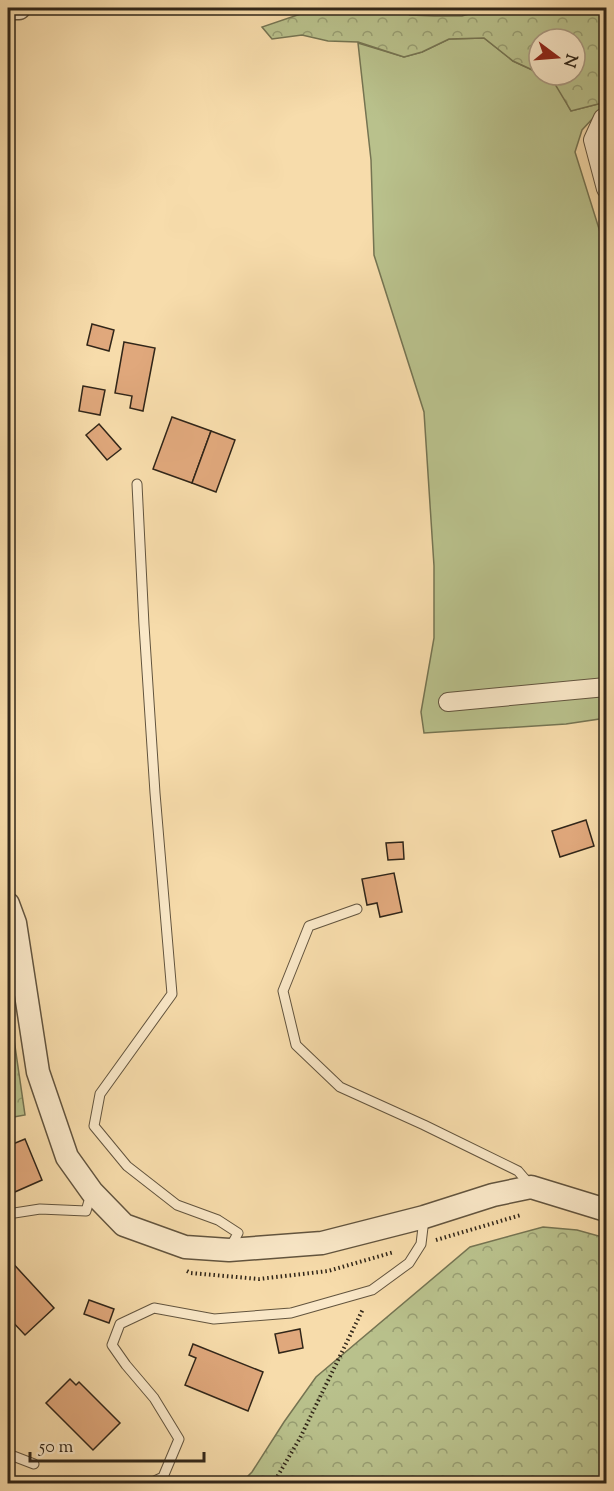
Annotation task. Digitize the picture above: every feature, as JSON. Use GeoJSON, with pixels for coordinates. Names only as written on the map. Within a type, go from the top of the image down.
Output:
{"type":"FeatureCollection","features":[{"type":"Feature","properties":{"kind":"street"},"geometry":{"type":"LineString","coordinates":[[8,8],[19,8]]}},
{"type":"Feature","properties":{"kind":"street"},"geometry":{"type":"LineString","coordinates":[[606,116],[593,140],[606,189]]}},
{"type":"Feature","properties":{"kind":"street"},"geometry":{"type":"LineString","coordinates":[[448,702],[606,687]]}},
{"type":"Feature","properties":{"kind":"street"},"geometry":{"type":"LineString","coordinates":[[8,904],[15,923],[38,1072],[67,1156],[92,1192],[124,1225],[185,1247],[229,1250],[322,1243],[424,1217],[493,1195],[531,1187],[606,1210]]}},
{"type":"Feature","properties":{"kind":"lane"},"geometry":{"type":"LineString","coordinates":[[137,484],[155,793],[172,994],[100,1094],[93,1126],[127,1167],[177,1205],[218,1220],[238,1233],[229,1250]]}},
{"type":"Feature","properties":{"kind":"lane"},"geometry":{"type":"LineString","coordinates":[[357,909],[309,926],[284,991],[296,1045],[340,1086],[518,1171],[531,1187]]}},
{"type":"Feature","properties":{"kind":"lane"},"geometry":{"type":"LineString","coordinates":[[8,1214],[40,1209],[86,1211],[92,1192]]}},
{"type":"Feature","properties":{"kind":"lane"},"geometry":{"type":"LineString","coordinates":[[148,1484],[163,1477],[179,1438],[153,1398],[112,1345],[120,1324],[154,1308],[213,1319],[291,1313],[372,1290],[410,1263],[421,1244],[424,1217]]}},
{"type":"Feature","properties":{"kind":"lane"},"geometry":{"type":"LineString","coordinates":[[8,1454],[34,1464]]}},
{"type":"Feature","properties":{"kind":"path"},"geometry":{"type":"LineString","coordinates":[[181,1269],[191,1273],[260,1279],[328,1271],[529,1212]]}},
{"type":"Feature","properties":{"kind":"path"},"geometry":{"type":"LineString","coordinates":[[273,1484],[300,1438],[372,1290]]}},
{"type":"Feature","properties":{"kind":"green space"},"geometry":{"type":"Polygon","coordinates":[[[318,8],[396,8],[410,15],[462,16],[490,8],[606,8],[606,102],[571,111],[557,87],[587,87],[587,27],[527,27],[527,67],[513,61],[484,38],[449,39],[422,52],[404,57],[358,42],[328,41],[302,35],[272,39],[262,27],[318,8]]]}},
{"type":"Feature","properties":{"kind":"green space"},"geometry":{"type":"Polygon","coordinates":[[[484,38],[513,61],[527,67],[527,87],[557,87],[571,111],[606,102],[606,107],[582,130],[575,152],[606,251],[606,718],[566,724],[424,733],[421,712],[434,638],[434,566],[424,412],[374,255],[371,160],[358,43],[404,57],[422,52],[449,39],[484,38]]]}},
{"type":"Feature","properties":{"kind":"green space"},"geometry":{"type":"Polygon","coordinates":[[[8,998],[25,1115],[8,1118],[8,998]]]}},
{"type":"Feature","properties":{"kind":"green space"},"geometry":{"type":"Polygon","coordinates":[[[543,1227],[577,1230],[606,1238],[606,1483],[241,1483],[252,1472],[316,1377],[470,1247],[543,1227]]]}},
{"type":"Feature","properties":{"kind":"building"},"geometry":{"type":"Polygon","coordinates":[[[92,324],[114,330],[109,351],[87,345],[92,324]]]}},
{"type":"Feature","properties":{"kind":"building"},"geometry":{"type":"Polygon","coordinates":[[[124,342],[155,348],[143,411],[130,408],[132,396],[115,393],[124,342]]]}},
{"type":"Feature","properties":{"kind":"building"},"geometry":{"type":"Polygon","coordinates":[[[83,386],[105,390],[100,415],[79,411],[83,386]]]}},
{"type":"Feature","properties":{"kind":"building"},"geometry":{"type":"Polygon","coordinates":[[[172,417],[211,431],[192,483],[153,469],[172,417]]]}},
{"type":"Feature","properties":{"kind":"building"},"geometry":{"type":"Polygon","coordinates":[[[99,424],[121,449],[107,460],[86,435],[99,424]]]}},
{"type":"Feature","properties":{"kind":"building"},"geometry":{"type":"Polygon","coordinates":[[[211,431],[235,440],[216,492],[192,483],[211,431]]]}},
{"type":"Feature","properties":{"kind":"building"},"geometry":{"type":"Polygon","coordinates":[[[586,820],[594,846],[560,857],[552,831],[586,820]]]}},
{"type":"Feature","properties":{"kind":"building"},"geometry":{"type":"Polygon","coordinates":[[[403,842],[404,859],[388,860],[386,843],[403,842]]]}},
{"type":"Feature","properties":{"kind":"building"},"geometry":{"type":"Polygon","coordinates":[[[394,873],[402,912],[380,917],[377,903],[367,905],[362,879],[394,873]]]}},
{"type":"Feature","properties":{"kind":"building"},"geometry":{"type":"Polygon","coordinates":[[[25,1139],[42,1180],[8,1195],[8,1146],[25,1139]]]}},
{"type":"Feature","properties":{"kind":"building"},"geometry":{"type":"Polygon","coordinates":[[[8,1258],[54,1308],[25,1335],[8,1317],[8,1258]]]}},
{"type":"Feature","properties":{"kind":"building"},"geometry":{"type":"Polygon","coordinates":[[[89,1300],[114,1309],[109,1323],[84,1314],[89,1300]]]}},
{"type":"Feature","properties":{"kind":"building"},"geometry":{"type":"Polygon","coordinates":[[[300,1329],[303,1348],[279,1353],[275,1334],[300,1329]]]}},
{"type":"Feature","properties":{"kind":"building"},"geometry":{"type":"Polygon","coordinates":[[[193,1344],[263,1372],[248,1411],[185,1385],[196,1358],[189,1355],[193,1344]]]}},
{"type":"Feature","properties":{"kind":"building"},"geometry":{"type":"Polygon","coordinates":[[[70,1379],[76,1385],[79,1382],[120,1423],[93,1450],[46,1403],[70,1379]]]}}]}
